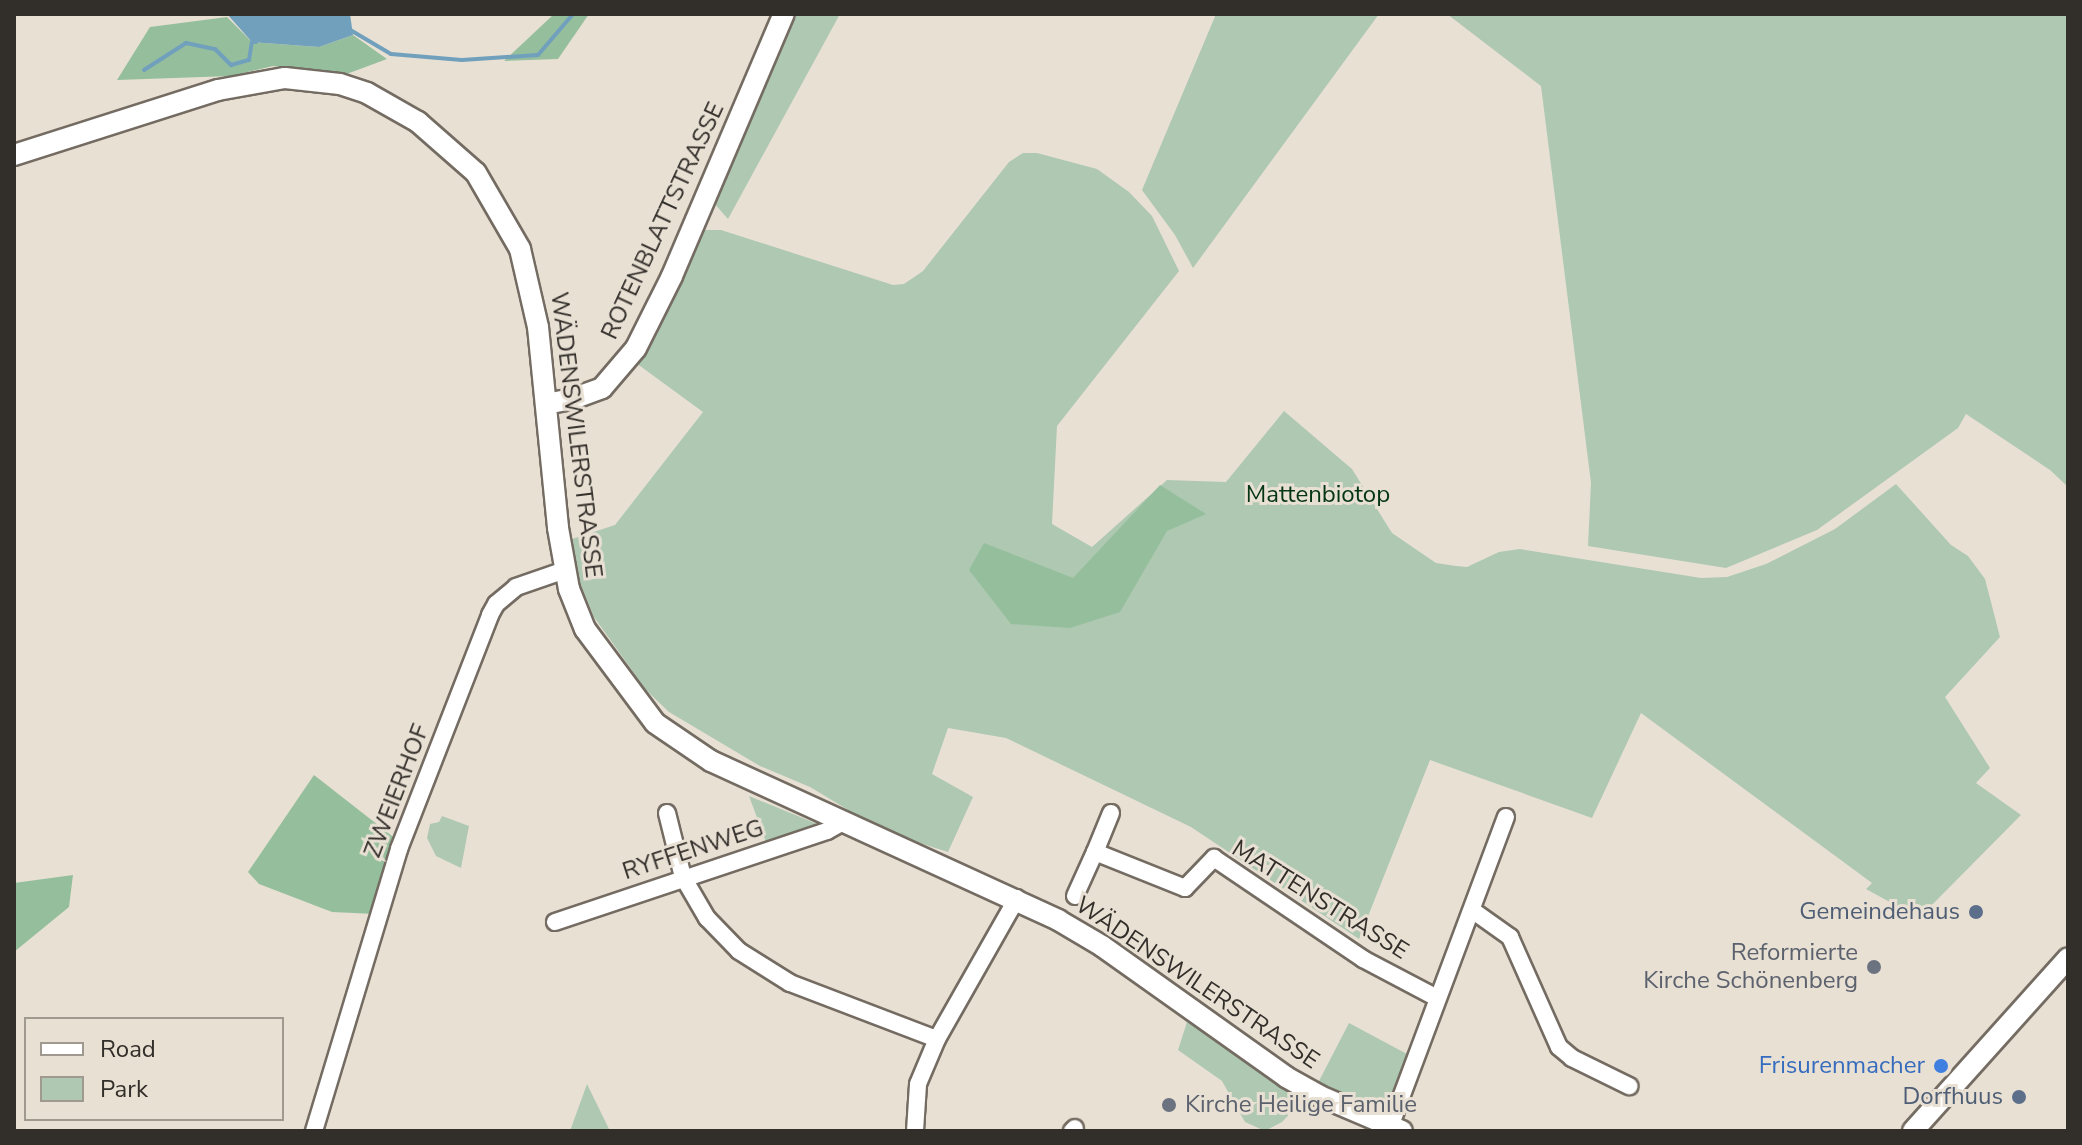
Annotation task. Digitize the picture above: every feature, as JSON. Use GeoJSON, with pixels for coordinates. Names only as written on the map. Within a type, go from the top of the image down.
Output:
{"type":"FeatureCollection","features":[{"type":"Feature","properties":{"kind":"street","name":"ROTENBLATTSTRASSE"},"geometry":{"type":"LineString","coordinates":[[546,404],[602,388],[636,348],[672,276],[784,14]]}},
{"type":"Feature","properties":{"kind":"street","name":"WÄDENSWILERSTRASSE"},"geometry":{"type":"LineString","coordinates":[[14,155],[245,83],[301,78],[340,84],[367,93],[438,136],[476,173],[501,211],[520,249],[535,304],[565,570],[585,629],[655,723],[711,761],[1017,898],[1102,946],[1286,1077],[1396,1129]]}},
{"type":"Feature","properties":{"kind":"street","name":"ZWEIERHOF"},"geometry":{"type":"LineString","coordinates":[[314,1131],[399,849],[490,615],[496,604],[516,587],[565,570]]}},
{"type":"Feature","properties":{"kind":"street"},"geometry":{"type":"LineString","coordinates":[[667,813],[683,877],[707,918],[739,951],[790,983],[937,1039]]}},
{"type":"Feature","properties":{"kind":"street"},"geometry":{"type":"LineString","coordinates":[[1075,896],[1111,813]]}},
{"type":"Feature","properties":{"kind":"street"},"geometry":{"type":"LineString","coordinates":[[1396,1129],[1437,998],[1506,817]]}},
{"type":"Feature","properties":{"kind":"street","name":"RYFFENWEG"},"geometry":{"type":"LineString","coordinates":[[555,922],[827,831],[845,821]]}},
{"type":"Feature","properties":{"kind":"street","name":"MATTENSTRASSE"},"geometry":{"type":"LineString","coordinates":[[1095,852],[1185,888],[1214,858],[1363,959],[1437,998]]}},
{"type":"Feature","properties":{"kind":"street"},"geometry":{"type":"LineString","coordinates":[[915,1131],[918,1084],[937,1039],[1017,898]]}},
{"type":"Feature","properties":{"kind":"street"},"geometry":{"type":"LineString","coordinates":[[1472,910],[1510,937],[1559,1047],[1572,1058],[1629,1086]]}},
{"type":"Feature","properties":{"kind":"street"},"geometry":{"type":"LineString","coordinates":[[1913,1131],[2068,958]]}},
{"type":"Feature","properties":{"kind":"green space"},"geometry":{"type":"Polygon","coordinates":[[[554,14],[589,14],[558,59],[504,61],[554,14]]]}},
{"type":"Feature","properties":{"kind":"green space"},"geometry":{"type":"Polygon","coordinates":[[[797,14],[840,14],[728,219],[713,202],[797,14]]]}},
{"type":"Feature","properties":{"kind":"green space"},"geometry":{"type":"Polygon","coordinates":[[[1216,14],[1379,14],[1193,268],[1175,235],[1142,190],[1216,14]]]}},
{"type":"Feature","properties":{"kind":"green space"},"geometry":{"type":"Polygon","coordinates":[[[1447,14],[2068,14],[2068,487],[2050,470],[1966,414],[1958,428],[1817,530],[1726,568],[1588,546],[1591,483],[1541,86],[1447,14]]]}},
{"type":"Feature","properties":{"kind":"green space"},"geometry":{"type":"Polygon","coordinates":[[[227,17],[252,42],[319,47],[353,35],[387,59],[344,75],[273,66],[231,76],[117,80],[150,27],[227,17]]]}},
{"type":"Feature","properties":{"kind":"green space","name":"Mattenbiotop"},"geometry":{"type":"Polygon","coordinates":[[[1023,153],[1037,153],[1097,169],[1129,192],[1152,216],[1179,271],[1057,426],[1052,524],[1092,547],[1167,480],[1226,482],[1284,411],[1352,469],[1392,533],[1436,563],[1456,566],[1467,567],[1499,552],[1520,549],[1701,578],[1727,577],[1766,564],[1835,529],[1896,484],[1951,545],[1968,556],[1985,579],[2000,637],[1945,697],[1990,768],[1976,783],[2021,815],[1919,918],[1866,889],[1872,883],[1641,713],[1592,818],[1430,760],[1359,939],[1191,827],[1006,738],[948,728],[932,774],[973,797],[948,852],[885,832],[810,787],[760,766],[669,712],[646,690],[594,617],[578,578],[572,539],[615,525],[703,412],[636,363],[703,230],[721,230],[893,285],[904,284],[923,271],[1009,162],[1023,153]]]}},
{"type":"Feature","properties":{"kind":"green space"},"geometry":{"type":"Polygon","coordinates":[[[1160,485],[1206,514],[1167,531],[1120,612],[1070,628],[1011,624],[969,570],[984,543],[1073,578],[1160,485]]]}},
{"type":"Feature","properties":{"kind":"green space"},"geometry":{"type":"Polygon","coordinates":[[[314,775],[401,843],[375,914],[332,912],[259,884],[248,872],[314,775]]]}},
{"type":"Feature","properties":{"kind":"green space"},"geometry":{"type":"Polygon","coordinates":[[[749,796],[822,826],[821,829],[766,842],[749,796]]]}},
{"type":"Feature","properties":{"kind":"green space"},"geometry":{"type":"Polygon","coordinates":[[[442,816],[469,826],[461,868],[436,856],[427,838],[430,824],[439,822],[442,816]]]}},
{"type":"Feature","properties":{"kind":"green space"},"geometry":{"type":"Polygon","coordinates":[[[73,875],[69,907],[14,952],[14,883],[73,875]]]}},
{"type":"Feature","properties":{"kind":"green space"},"geometry":{"type":"Polygon","coordinates":[[[1187,1022],[1298,1094],[1299,1104],[1282,1122],[1265,1131],[1245,1122],[1222,1081],[1178,1050],[1187,1022]]]}},
{"type":"Feature","properties":{"kind":"green space"},"geometry":{"type":"Polygon","coordinates":[[[1349,1023],[1407,1054],[1391,1096],[1377,1106],[1363,1105],[1318,1083],[1349,1023]]]}},
{"type":"Feature","properties":{"kind":"green space"},"geometry":{"type":"Polygon","coordinates":[[[587,1084],[610,1131],[570,1131],[587,1084]]]}},
{"type":"Feature","properties":{"kind":"water"},"geometry":{"type":"Polygon","coordinates":[[[227,14],[350,14],[353,35],[319,47],[252,42],[227,14]]]}},
{"type":"Feature","properties":{"kind":"waterway"},"geometry":{"type":"LineString","coordinates":[[347,28],[391,54],[462,60],[538,55],[573,14]]}},
{"type":"Feature","properties":{"kind":"waterway"},"geometry":{"type":"LineString","coordinates":[[144,70],[186,43],[215,49],[231,65],[249,60],[252,42],[256,42]]}},
{"type":"Feature","properties":{"kind":"place","name":"Gemeindehaus"},"geometry":{"type":"Point","coordinates":[1976,912]}},
{"type":"Feature","properties":{"kind":"place","name":"Reformierte Kirche Schönenberg"},"geometry":{"type":"Point","coordinates":[1874,967]}},
{"type":"Feature","properties":{"kind":"place","name":"Frisurenmacher"},"geometry":{"type":"Point","coordinates":[1941,1066]}},
{"type":"Feature","properties":{"kind":"place","name":"Dorfhuus"},"geometry":{"type":"Point","coordinates":[2019,1097]}},
{"type":"Feature","properties":{"kind":"place","name":"Kirche Heilige Familie"},"geometry":{"type":"Point","coordinates":[1169,1105]}}]}
